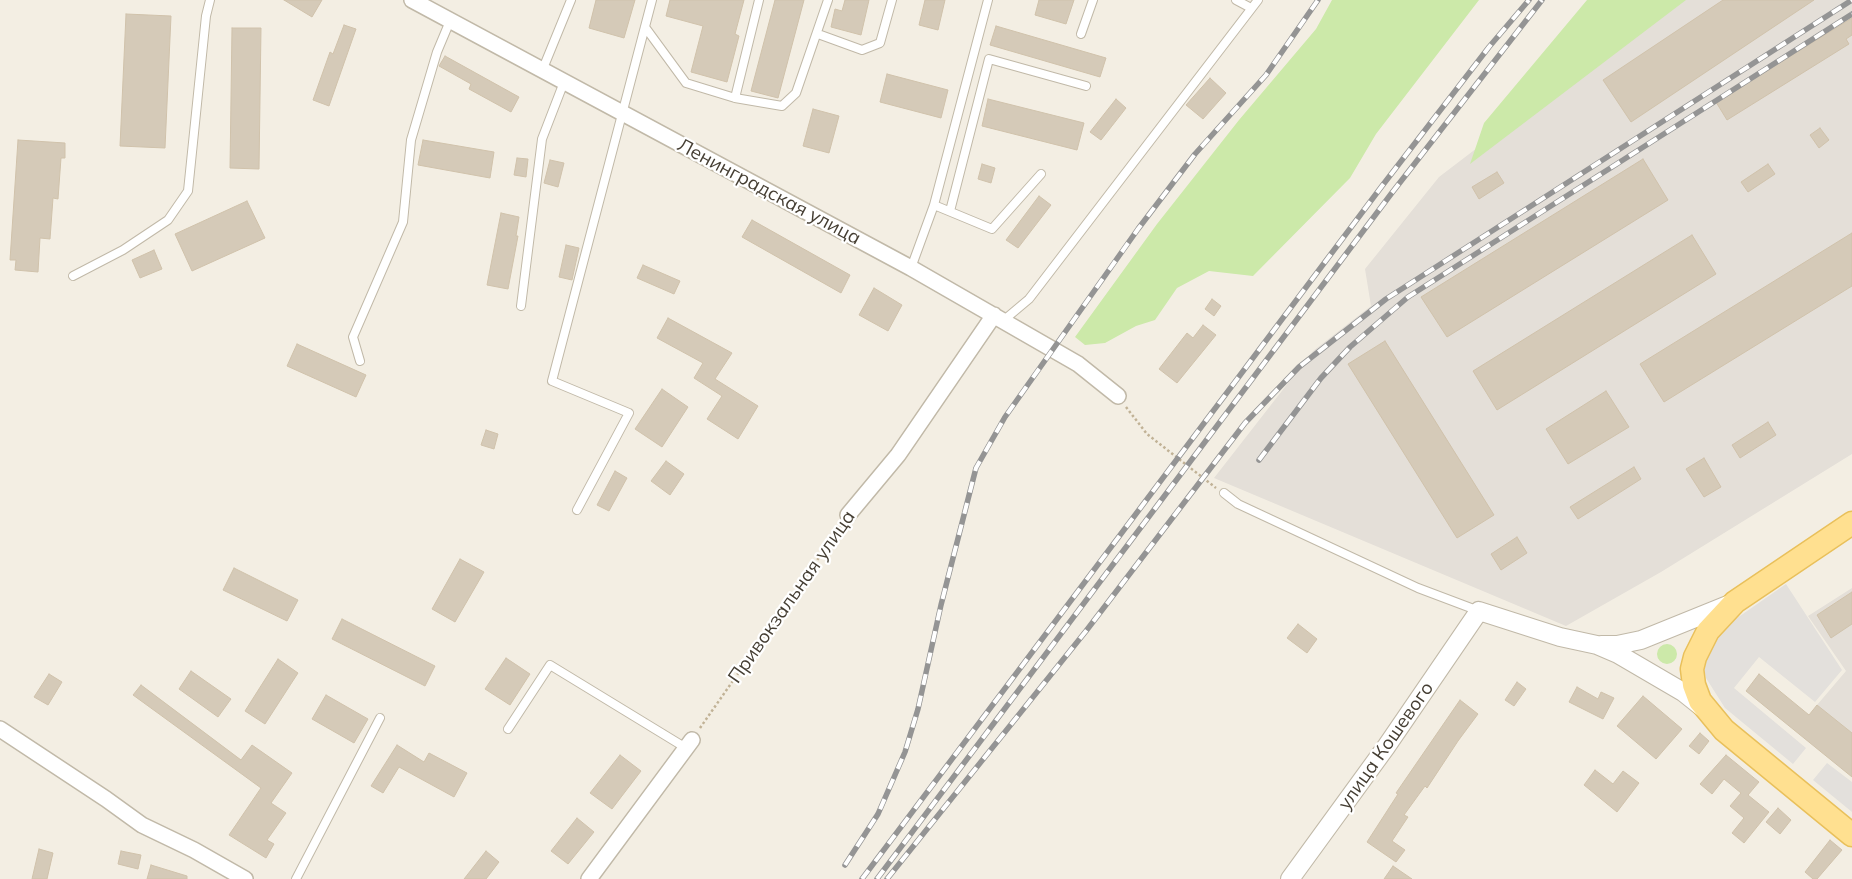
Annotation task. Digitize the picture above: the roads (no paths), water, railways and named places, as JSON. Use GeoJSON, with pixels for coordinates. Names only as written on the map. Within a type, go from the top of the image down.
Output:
{"type":"FeatureCollection","features":[{"type":"Feature","properties":{"kind":"main road"},"geometry":{"type":"LineString","coordinates":[[1852,524],[1735,602],[1708,631],[1695,657],[1692,669],[1694,685],[1700,701],[1724,730],[1852,835]]}},
{"type":"Feature","properties":{"kind":"street","name":"Ленинградская улица"},"geometry":{"type":"LineString","coordinates":[[412,0],[999,317],[1078,364],[1118,396]]}},
{"type":"Feature","properties":{"kind":"street","name":"Привокзальная улица"},"geometry":{"type":"LineString","coordinates":[[848,515],[898,454],[999,317]]}},
{"type":"Feature","properties":{"kind":"street"},"geometry":{"type":"LineString","coordinates":[[1597,645],[1617,645],[1641,640],[1735,602]]}},
{"type":"Feature","properties":{"kind":"street"},"geometry":{"type":"LineString","coordinates":[[1479,611],[1560,637],[1597,645],[1618,654],[1683,692],[1710,715]]}},
{"type":"Feature","properties":{"kind":"street","name":"улица Кошевого"},"geometry":{"type":"LineString","coordinates":[[1290,879],[1386,747],[1479,611]]}},
{"type":"Feature","properties":{"kind":"street"},"geometry":{"type":"LineString","coordinates":[[0,729],[106,799],[142,826],[194,850],[245,879]]}},
{"type":"Feature","properties":{"kind":"street"},"geometry":{"type":"LineString","coordinates":[[589,879],[689,744]]}},
{"type":"Feature","properties":{"kind":"lane"},"geometry":{"type":"LineString","coordinates":[[73,276],[123,250],[168,220],[188,190],[206,16],[210,0]]}},
{"type":"Feature","properties":{"kind":"lane"},"geometry":{"type":"LineString","coordinates":[[542,71],[571,0]]}},
{"type":"Feature","properties":{"kind":"lane"},"geometry":{"type":"LineString","coordinates":[[577,510],[629,413],[552,381],[652,0]]}},
{"type":"Feature","properties":{"kind":"lane"},"geometry":{"type":"LineString","coordinates":[[735,98],[759,0]]}},
{"type":"Feature","properties":{"kind":"lane"},"geometry":{"type":"LineString","coordinates":[[645,27],[686,84],[735,98],[782,106],[796,93],[818,34],[828,0]]}},
{"type":"Feature","properties":{"kind":"lane"},"geometry":{"type":"LineString","coordinates":[[818,34],[862,50],[880,43],[892,0]]}},
{"type":"Feature","properties":{"kind":"lane"},"geometry":{"type":"LineString","coordinates":[[911,268],[934,205],[988,0]]}},
{"type":"Feature","properties":{"kind":"lane"},"geometry":{"type":"LineString","coordinates":[[1082,34],[1093,0]]}},
{"type":"Feature","properties":{"kind":"lane"},"geometry":{"type":"LineString","coordinates":[[1236,0],[1252,8]]}},
{"type":"Feature","properties":{"kind":"lane"},"geometry":{"type":"LineString","coordinates":[[999,317],[1029,298],[1258,0]]}},
{"type":"Feature","properties":{"kind":"lane"},"geometry":{"type":"LineString","coordinates":[[360,361],[353,337],[403,222],[411,140],[437,52],[450,21]]}},
{"type":"Feature","properties":{"kind":"lane"},"geometry":{"type":"LineString","coordinates":[[950,211],[989,59],[1086,86]]}},
{"type":"Feature","properties":{"kind":"lane"},"geometry":{"type":"LineString","coordinates":[[521,306],[542,139],[564,82]]}},
{"type":"Feature","properties":{"kind":"lane"},"geometry":{"type":"LineString","coordinates":[[934,205],[992,229],[1041,174]]}},
{"type":"Feature","properties":{"kind":"lane"},"geometry":{"type":"LineString","coordinates":[[1224,493],[1238,504],[1418,588],[1479,611]]}},
{"type":"Feature","properties":{"kind":"lane"},"geometry":{"type":"LineString","coordinates":[[508,729],[550,665],[689,744]]}},
{"type":"Feature","properties":{"kind":"lane"},"geometry":{"type":"LineString","coordinates":[[296,879],[380,718]]}},
{"type":"Feature","properties":{"kind":"railway"},"geometry":{"type":"LineString","coordinates":[[845,865],[878,814],[905,752],[918,709],[941,605],[976,468],[1005,417],[1138,229],[1195,154],[1266,75],[1318,0]]}},
{"type":"Feature","properties":{"kind":"railway"},"geometry":{"type":"LineString","coordinates":[[862,879],[1382,186],[1489,47],[1529,0]]}},
{"type":"Feature","properties":{"kind":"railway"},"geometry":{"type":"LineString","coordinates":[[877,879],[1391,194],[1542,0]]}},
{"type":"Feature","properties":{"kind":"railway"},"geometry":{"type":"LineString","coordinates":[[887,879],[1086,631],[1245,423],[1299,367],[1386,299],[1852,0]]}},
{"type":"Feature","properties":{"kind":"railway"},"geometry":{"type":"LineString","coordinates":[[1259,460],[1321,378],[1350,347],[1408,297],[1852,14]]}}]}
